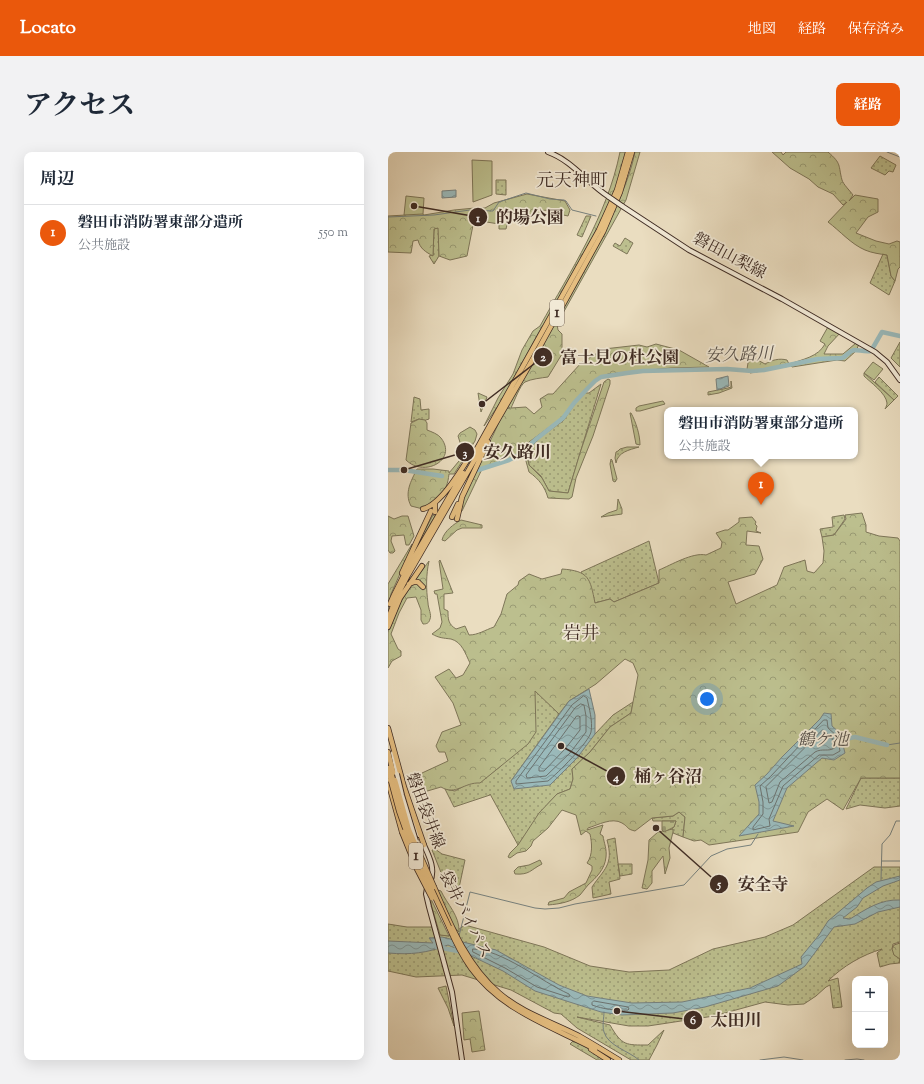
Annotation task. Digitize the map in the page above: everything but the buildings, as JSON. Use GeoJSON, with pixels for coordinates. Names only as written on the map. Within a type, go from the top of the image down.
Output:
{"type":"FeatureCollection","features":[{"type":"Feature","properties":{"kind":"highway","name":"1"},"geometry":{"type":"LineString","coordinates":[[388,611],[394,595],[468,468],[599,230],[617,190],[628,152]]}},
{"type":"Feature","properties":{"kind":"highway","name":"1"},"geometry":{"type":"LineString","coordinates":[[455,518],[462,497],[497,416],[534,357],[603,232],[620,192],[632,152]]}},
{"type":"Feature","properties":{"kind":"highway"},"geometry":{"type":"LineString","coordinates":[[423,509],[435,503],[444,493],[497,416]]}},
{"type":"Feature","properties":{"kind":"highway","name":"1"},"geometry":{"type":"LineString","coordinates":[[388,618],[408,575],[462,478]]}},
{"type":"Feature","properties":{"kind":"highway"},"geometry":{"type":"LineString","coordinates":[[394,595],[398,581],[433,512],[435,503]]}},
{"type":"Feature","properties":{"kind":"highway"},"geometry":{"type":"LineString","coordinates":[[388,627],[400,598],[422,566]]}},
{"type":"Feature","properties":{"kind":"highway"},"geometry":{"type":"LineString","coordinates":[[409,584],[418,582],[423,586]]}},
{"type":"Feature","properties":{"kind":"highway","name":"1"},"geometry":{"type":"LineString","coordinates":[[388,728],[424,845]]}},
{"type":"Feature","properties":{"kind":"highway","name":"1"},"geometry":{"type":"LineString","coordinates":[[388,752],[390,782]]}},
{"type":"Feature","properties":{"kind":"highway","name":"1"},"geometry":{"type":"LineString","coordinates":[[388,768],[402,832],[417,869],[449,927]]}},
{"type":"Feature","properties":{"kind":"highway","name":"袋井バイパス"},"geometry":{"type":"LineString","coordinates":[[390,782],[434,887],[468,956],[489,986],[522,1009],[579,1036],[619,1060]]}},
{"type":"Feature","properties":{"kind":"highway","name":"袋井バイパス"},"geometry":{"type":"LineString","coordinates":[[390,782],[411,845],[449,927],[465,958],[475,973],[509,1005],[613,1060]]}},
{"type":"Feature","properties":{"kind":"highway"},"geometry":{"type":"LineString","coordinates":[[577,1040],[608,1060]]}},
{"type":"Feature","properties":{"kind":"main road","name":"磐田山梨線"},"geometry":{"type":"LineString","coordinates":[[548,152],[565,160],[593,186],[689,250],[775,295],[869,349],[884,359],[900,380]]}},
{"type":"Feature","properties":{"kind":"main road","name":"磐田袋井線"},"geometry":{"type":"LineString","coordinates":[[388,733],[397,774],[415,828],[424,845],[433,868],[432,878],[428,884],[426,894],[448,976],[462,1060]]}},
{"type":"Feature","properties":{"kind":"main road"},"geometry":{"type":"LineString","coordinates":[[397,774],[403,801],[416,842],[434,887]]}},
{"type":"Feature","properties":{"kind":"green space"},"geometry":{"type":"Polygon","coordinates":[[[620,152],[627,152],[615,194],[563,295],[539,332],[500,403],[484,426],[498,398],[513,374],[522,350],[533,331],[540,326],[587,242],[606,198],[614,176],[620,152]]]}},
{"type":"Feature","properties":{"kind":"green space"},"geometry":{"type":"Polygon","coordinates":[[[635,152],[640,152],[626,200],[557,324],[558,330],[562,334],[562,354],[548,377],[530,380],[523,384],[511,408],[526,407],[534,414],[542,407],[540,399],[548,394],[553,394],[581,363],[604,349],[639,345],[647,347],[656,344],[679,350],[709,367],[671,368],[608,374],[594,382],[577,399],[563,417],[529,442],[522,451],[512,459],[483,467],[462,511],[460,512],[468,486],[504,409],[510,408],[506,406],[568,301],[602,237],[617,206],[635,152]]]}},
{"type":"Feature","properties":{"kind":"green space"},"geometry":{"type":"Polygon","coordinates":[[[772,152],[781,152],[783,155],[786,152],[828,152],[838,162],[843,182],[853,195],[849,201],[855,195],[878,199],[878,212],[868,217],[856,233],[876,241],[889,244],[897,241],[900,242],[900,267],[898,269],[895,281],[891,276],[887,255],[865,250],[850,241],[828,222],[847,202],[843,205],[833,194],[818,187],[809,179],[790,168],[772,152]]]}},
{"type":"Feature","properties":{"kind":"green space"},"geometry":{"type":"Polygon","coordinates":[[[880,156],[896,165],[893,172],[889,171],[885,175],[871,168],[880,156]]]}},
{"type":"Feature","properties":{"kind":"green space"},"geometry":{"type":"Polygon","coordinates":[[[472,160],[492,161],[492,195],[473,202],[472,160]]]}},
{"type":"Feature","properties":{"kind":"green space"},"geometry":{"type":"Polygon","coordinates":[[[496,180],[506,180],[506,195],[496,194],[496,180]]]}},
{"type":"Feature","properties":{"kind":"green space"},"geometry":{"type":"Polygon","coordinates":[[[527,194],[565,201],[570,210],[568,216],[548,210],[540,211],[539,216],[517,213],[513,210],[509,216],[506,229],[499,229],[499,224],[474,220],[467,256],[450,260],[439,256],[438,228],[434,229],[433,256],[422,248],[418,240],[413,241],[411,253],[388,252],[388,216],[406,215],[407,210],[416,209],[424,215],[454,210],[485,208],[494,203],[527,194]]]}},
{"type":"Feature","properties":{"kind":"green space"},"geometry":{"type":"Polygon","coordinates":[[[406,196],[424,198],[423,214],[404,215],[406,196]]]}},
{"type":"Feature","properties":{"kind":"green space"},"geometry":{"type":"Polygon","coordinates":[[[586,216],[591,216],[582,237],[577,235],[586,216]]]}},
{"type":"Feature","properties":{"kind":"green space"},"geometry":{"type":"Polygon","coordinates":[[[434,228],[439,228],[439,256],[434,264],[429,256],[433,255],[434,228]]]}},
{"type":"Feature","properties":{"kind":"green space"},"geometry":{"type":"Polygon","coordinates":[[[625,238],[633,243],[627,254],[613,246],[615,243],[620,246],[625,238]]]}},
{"type":"Feature","properties":{"kind":"green space"},"geometry":{"type":"Polygon","coordinates":[[[883,254],[887,255],[891,276],[895,281],[889,295],[870,283],[883,254]]]}},
{"type":"Feature","properties":{"kind":"green space"},"geometry":{"type":"Polygon","coordinates":[[[829,325],[841,332],[828,346],[824,354],[843,354],[856,343],[859,344],[856,351],[845,361],[837,360],[792,367],[790,364],[814,355],[822,348],[825,344],[820,341],[829,325]]]}},
{"type":"Feature","properties":{"kind":"green space"},"geometry":{"type":"Polygon","coordinates":[[[900,342],[900,367],[891,358],[900,342]]]}},
{"type":"Feature","properties":{"kind":"green space"},"geometry":{"type":"Polygon","coordinates":[[[754,358],[765,364],[770,361],[781,359],[787,360],[790,366],[750,373],[747,369],[748,363],[754,358]]]}},
{"type":"Feature","properties":{"kind":"green space"},"geometry":{"type":"Polygon","coordinates":[[[873,362],[883,369],[874,380],[864,373],[873,362]]]}},
{"type":"Feature","properties":{"kind":"green space"},"geometry":{"type":"Polygon","coordinates":[[[864,373],[894,400],[885,409],[887,403],[884,395],[864,376],[864,373]]]}},
{"type":"Feature","properties":{"kind":"green space"},"geometry":{"type":"Polygon","coordinates":[[[879,377],[898,396],[894,400],[875,382],[879,377]]]}},
{"type":"Feature","properties":{"kind":"green space"},"geometry":{"type":"Polygon","coordinates":[[[608,379],[610,380],[610,384],[593,436],[576,478],[572,497],[569,499],[548,498],[545,490],[536,477],[529,472],[524,454],[526,451],[529,465],[542,478],[549,491],[568,493],[604,382],[608,379]]]}},
{"type":"Feature","properties":{"kind":"green space"},"geometry":{"type":"Polygon","coordinates":[[[731,381],[732,388],[708,395],[708,392],[731,387],[731,381]]]}},
{"type":"Feature","properties":{"kind":"green space"},"geometry":{"type":"Polygon","coordinates":[[[601,384],[568,493],[549,491],[541,476],[529,465],[527,451],[542,436],[563,421],[585,393],[589,393],[601,384]]]}},
{"type":"Feature","properties":{"kind":"green space"},"geometry":{"type":"Polygon","coordinates":[[[478,393],[487,397],[481,412],[478,393]]]}},
{"type":"Feature","properties":{"kind":"green space"},"geometry":{"type":"Polygon","coordinates":[[[414,397],[420,399],[421,410],[429,409],[429,419],[423,421],[419,419],[411,422],[414,397]]]}},
{"type":"Feature","properties":{"kind":"green space"},"geometry":{"type":"Polygon","coordinates":[[[663,401],[665,404],[636,411],[636,408],[639,406],[663,401]]]}},
{"type":"Feature","properties":{"kind":"green space"},"geometry":{"type":"Polygon","coordinates":[[[630,413],[637,429],[640,445],[636,444],[630,413]]]}},
{"type":"Feature","properties":{"kind":"green space"},"geometry":{"type":"Polygon","coordinates":[[[419,419],[425,420],[427,423],[427,430],[440,437],[445,446],[445,453],[442,459],[437,464],[429,467],[413,465],[406,460],[411,423],[419,419]]]}},
{"type":"Feature","properties":{"kind":"green space"},"geometry":{"type":"Polygon","coordinates":[[[470,427],[475,430],[477,434],[475,441],[454,474],[449,474],[444,491],[423,509],[411,506],[408,492],[417,469],[449,471],[449,473],[464,455],[458,436],[470,427]]]}},
{"type":"Feature","properties":{"kind":"green space"},"geometry":{"type":"Polygon","coordinates":[[[627,447],[639,447],[628,450],[619,456],[616,463],[616,452],[627,447]]]}},
{"type":"Feature","properties":{"kind":"green space"},"geometry":{"type":"Polygon","coordinates":[[[611,459],[617,479],[615,482],[613,481],[610,464],[611,459]]]}},
{"type":"Feature","properties":{"kind":"green space"},"geometry":{"type":"Polygon","coordinates":[[[618,499],[622,509],[622,514],[601,517],[617,510],[618,499]]]}},
{"type":"Feature","properties":{"kind":"green space"},"geometry":{"type":"Polygon","coordinates":[[[862,513],[866,525],[866,532],[879,536],[898,538],[900,541],[900,778],[861,778],[843,810],[827,799],[808,812],[798,832],[709,845],[701,840],[694,841],[683,837],[685,817],[679,812],[673,816],[652,818],[635,831],[629,829],[618,821],[609,821],[588,828],[587,830],[603,825],[600,834],[603,836],[606,854],[602,869],[577,897],[565,902],[548,905],[549,902],[564,898],[569,892],[586,883],[592,870],[592,866],[587,863],[592,845],[590,834],[586,831],[581,835],[576,815],[562,810],[548,828],[533,841],[531,846],[526,851],[517,853],[510,858],[508,857],[518,845],[539,813],[557,794],[570,789],[573,779],[572,769],[590,752],[610,727],[631,713],[638,675],[633,663],[625,659],[596,684],[569,701],[559,714],[535,691],[536,732],[528,744],[480,783],[469,784],[451,790],[441,787],[424,792],[419,787],[418,780],[422,773],[448,761],[445,752],[439,752],[436,746],[442,732],[461,725],[453,703],[435,677],[449,669],[456,678],[463,675],[470,663],[463,648],[455,640],[432,634],[440,628],[442,622],[437,594],[435,594],[434,591],[443,589],[440,560],[453,593],[444,594],[444,609],[448,611],[449,621],[456,629],[465,626],[469,635],[472,635],[494,627],[501,614],[507,594],[518,585],[519,581],[529,574],[542,579],[561,574],[562,569],[578,572],[587,577],[592,587],[595,603],[610,599],[614,602],[659,583],[659,570],[689,557],[695,555],[706,555],[721,548],[722,542],[716,533],[728,530],[739,522],[739,518],[752,517],[756,522],[756,531],[761,533],[747,531],[746,545],[759,546],[763,559],[755,574],[728,582],[736,604],[777,585],[784,567],[805,560],[807,571],[814,573],[823,563],[824,551],[822,537],[834,535],[846,519],[845,515],[862,513]]]}},
{"type":"Feature","properties":{"kind":"green space"},"geometry":{"type":"Polygon","coordinates":[[[433,515],[435,516],[411,557],[433,515]]]}},
{"type":"Feature","properties":{"kind":"green space"},"geometry":{"type":"Polygon","coordinates":[[[844,515],[845,519],[834,535],[822,537],[820,529],[833,527],[832,517],[844,515]]]}},
{"type":"Feature","properties":{"kind":"green space"},"geometry":{"type":"Polygon","coordinates":[[[388,516],[394,519],[402,516],[408,516],[414,536],[409,545],[406,545],[404,535],[392,536],[391,541],[395,551],[393,553],[390,553],[388,550],[388,516]]]}},
{"type":"Feature","properties":{"kind":"green space"},"geometry":{"type":"Polygon","coordinates":[[[461,520],[482,525],[482,528],[462,528],[457,530],[445,541],[442,540],[447,531],[461,520]]]}},
{"type":"Feature","properties":{"kind":"green space"},"geometry":{"type":"Polygon","coordinates":[[[649,541],[659,583],[614,602],[610,599],[595,603],[581,572],[649,541]]]}},
{"type":"Feature","properties":{"kind":"green space"},"geometry":{"type":"Polygon","coordinates":[[[412,544],[391,594],[388,611],[388,584],[412,544]]]}},
{"type":"Feature","properties":{"kind":"green space"},"geometry":{"type":"Polygon","coordinates":[[[429,561],[427,587],[428,605],[431,616],[430,620],[428,623],[423,624],[421,620],[421,610],[416,597],[407,598],[399,613],[391,634],[398,649],[401,651],[401,656],[392,661],[388,668],[388,633],[390,624],[399,605],[429,561]]]}},
{"type":"Feature","properties":{"kind":"green space"},"geometry":{"type":"Polygon","coordinates":[[[535,690],[559,714],[511,781],[595,734],[613,715],[633,702],[631,713],[610,727],[590,752],[572,769],[573,779],[570,789],[557,794],[546,806],[518,845],[490,794],[454,807],[445,789],[455,791],[471,782],[480,782],[501,766],[535,690]]]}},
{"type":"Feature","properties":{"kind":"green space"},"geometry":{"type":"Polygon","coordinates":[[[861,778],[900,778],[900,806],[885,808],[860,805],[846,809],[861,778]]]}},
{"type":"Feature","properties":{"kind":"green space"},"geometry":{"type":"Polygon","coordinates":[[[679,812],[685,817],[683,837],[673,833],[672,828],[674,827],[676,821],[653,821],[652,818],[673,816],[679,812]]]}},
{"type":"Feature","properties":{"kind":"green space"},"geometry":{"type":"Polygon","coordinates":[[[662,821],[676,821],[674,827],[664,832],[662,830],[662,821]]]}},
{"type":"Feature","properties":{"kind":"green space"},"geometry":{"type":"Polygon","coordinates":[[[673,829],[669,848],[670,858],[665,874],[663,856],[652,871],[652,883],[647,889],[642,888],[648,860],[649,840],[658,832],[673,829]]]}},
{"type":"Feature","properties":{"kind":"green space"},"geometry":{"type":"Polygon","coordinates":[[[615,838],[620,879],[609,882],[611,894],[593,898],[592,887],[607,866],[609,848],[607,840],[615,838]]]}},
{"type":"Feature","properties":{"kind":"green space"},"geometry":{"type":"Polygon","coordinates":[[[435,849],[442,854],[465,860],[459,888],[446,885],[432,850],[435,849]]]}},
{"type":"Feature","properties":{"kind":"green space"},"geometry":{"type":"Polygon","coordinates":[[[540,860],[542,864],[530,872],[515,874],[514,871],[518,867],[529,865],[540,860]]]}},
{"type":"Feature","properties":{"kind":"green space"},"geometry":{"type":"Polygon","coordinates":[[[618,864],[632,864],[632,874],[620,876],[618,864]]]}},
{"type":"Feature","properties":{"kind":"green space"},"geometry":{"type":"Polygon","coordinates":[[[874,867],[900,867],[900,942],[893,944],[892,949],[900,959],[899,963],[880,967],[877,953],[882,949],[867,954],[846,966],[828,981],[838,978],[842,1007],[833,1008],[830,985],[804,1004],[788,1005],[765,1002],[714,1016],[648,1026],[629,1026],[577,1017],[610,1025],[621,1041],[634,1045],[648,1045],[664,1030],[649,1060],[631,1060],[577,1028],[561,1014],[554,1013],[511,990],[462,975],[416,977],[388,971],[388,924],[407,927],[432,927],[434,934],[449,936],[465,925],[544,947],[590,966],[629,972],[669,970],[713,949],[765,937],[793,925],[874,867]]]}},
{"type":"Feature","properties":{"kind":"green space"},"geometry":{"type":"Polygon","coordinates":[[[438,890],[441,891],[455,915],[459,926],[459,932],[446,912],[438,890]]]}},
{"type":"Feature","properties":{"kind":"green space"},"geometry":{"type":"Polygon","coordinates":[[[431,899],[449,936],[440,935],[431,904],[431,899]]]}},
{"type":"Feature","properties":{"kind":"green space"},"geometry":{"type":"Polygon","coordinates":[[[900,943],[900,959],[894,955],[892,949],[894,945],[900,943]]]}},
{"type":"Feature","properties":{"kind":"green space"},"geometry":{"type":"Polygon","coordinates":[[[446,986],[454,1026],[448,1008],[438,988],[446,986]]]}},
{"type":"Feature","properties":{"kind":"green space"},"geometry":{"type":"Polygon","coordinates":[[[479,1011],[485,1050],[472,1052],[470,1039],[464,1040],[462,1013],[479,1011]]]}},
{"type":"Feature","properties":{"kind":"green space"},"geometry":{"type":"Polygon","coordinates":[[[574,1040],[608,1060],[597,1060],[570,1044],[574,1040]]]}},
{"type":"Feature","properties":{"kind":"water"},"geometry":{"type":"Polygon","coordinates":[[[456,190],[456,197],[442,198],[442,191],[456,190]]]}},
{"type":"Feature","properties":{"kind":"water"},"geometry":{"type":"Polygon","coordinates":[[[728,376],[729,386],[717,390],[716,379],[728,376]]]}},
{"type":"Feature","properties":{"kind":"water"},"geometry":{"type":"Polygon","coordinates":[[[589,689],[595,715],[595,734],[577,758],[550,785],[514,789],[511,781],[569,701],[589,689]]]}},
{"type":"Feature","properties":{"kind":"water","name":"鶴ケ池"},"geometry":{"type":"Polygon","coordinates":[[[824,713],[831,714],[832,726],[840,733],[845,753],[834,760],[822,758],[787,788],[773,821],[794,826],[739,836],[759,814],[759,802],[755,785],[820,719],[824,713]]]}},
{"type":"Feature","properties":{"kind":"water"},"geometry":{"type":"Polygon","coordinates":[[[900,876],[900,880],[883,886],[863,898],[857,907],[843,918],[850,919],[868,908],[886,901],[900,900],[900,907],[878,912],[855,924],[834,927],[805,966],[778,986],[705,1007],[673,1013],[622,1015],[601,1012],[535,991],[503,971],[448,945],[419,953],[388,953],[388,941],[433,943],[429,938],[442,937],[496,950],[559,985],[587,996],[632,1003],[682,1002],[750,988],[802,964],[801,957],[819,935],[828,921],[876,882],[900,876]]]}},
{"type":"Feature","properties":{"kind":"waterway"},"geometry":{"type":"LineString","coordinates":[[887,152],[900,157]]}},
{"type":"Feature","properties":{"kind":"waterway"},"geometry":{"type":"LineString","coordinates":[[388,217],[434,215],[470,210],[493,211],[499,202],[526,193],[550,199],[564,200],[572,210],[596,216]]}},
{"type":"Feature","properties":{"kind":"waterway","name":"安久路川"},"geometry":{"type":"LineString","coordinates":[[478,470],[509,460],[521,454],[535,440],[563,418],[574,403],[595,381],[601,377],[643,371],[727,369],[752,371],[764,370],[818,359],[842,358],[854,350],[871,351],[882,332],[900,336]]}},
{"type":"Feature","properties":{"kind":"waterway","name":"安久路川"},"geometry":{"type":"LineString","coordinates":[[388,470],[404,470],[442,476]]}},
{"type":"Feature","properties":{"kind":"waterway"},"geometry":{"type":"LineString","coordinates":[[836,741],[855,737],[887,745]]}},
{"type":"Feature","properties":{"kind":"waterway"},"geometry":{"type":"LineString","coordinates":[[887,745],[900,743]]}},
{"type":"Feature","properties":{"kind":"waterway"},"geometry":{"type":"LineString","coordinates":[[881,880],[882,844],[890,835],[896,821],[900,821]]}},
{"type":"Feature","properties":{"kind":"waterway"},"geometry":{"type":"LineString","coordinates":[[459,936],[470,892],[535,908],[545,909],[559,908],[684,885],[711,856],[727,849],[751,845],[758,834]]}},
{"type":"Feature","properties":{"kind":"waterway"},"geometry":{"type":"LineString","coordinates":[[882,861],[900,861]]}},
{"type":"Feature","properties":{"kind":"waterway"},"geometry":{"type":"LineString","coordinates":[[437,947],[463,952]]}},
{"type":"Feature","properties":{"kind":"waterway"},"geometry":{"type":"LineString","coordinates":[[604,1012],[603,1027],[606,1037],[614,1045],[639,1060]]}},
{"type":"Feature","properties":{"kind":"waterway"},"geometry":{"type":"LineString","coordinates":[[760,1060],[784,1057],[803,1060]]}},
{"type":"Feature","properties":{"kind":"waterway"},"geometry":{"type":"LineString","coordinates":[[845,1060],[864,1060]]}},
{"type":"Feature","properties":{"kind":"place","name":"的場公園"},"geometry":{"type":"Point","coordinates":[414,206]}},
{"type":"Feature","properties":{"kind":"place","name":"富士見の杜公園"},"geometry":{"type":"Point","coordinates":[482,404]}},
{"type":"Feature","properties":{"kind":"place","name":"安久路川"},"geometry":{"type":"Point","coordinates":[404,470]}},
{"type":"Feature","properties":{"kind":"place","name":"磐田市消防署東部分遣所"},"geometry":{"type":"Point","coordinates":[761,505]}},
{"type":"Feature","properties":{"kind":"place","name":"桶ヶ谷沼"},"geometry":{"type":"Point","coordinates":[561,746]}},
{"type":"Feature","properties":{"kind":"place","name":"安全寺"},"geometry":{"type":"Point","coordinates":[656,828]}},
{"type":"Feature","properties":{"kind":"place","name":"太田川"},"geometry":{"type":"Point","coordinates":[617,1011]}},
{"type":"Feature","properties":{"kind":"district","name":"元天神町"},"geometry":{"type":"Point","coordinates":[572,182]}},
{"type":"Feature","properties":{"kind":"district","name":"岩井"},"geometry":{"type":"Point","coordinates":[581,635]}}]}
